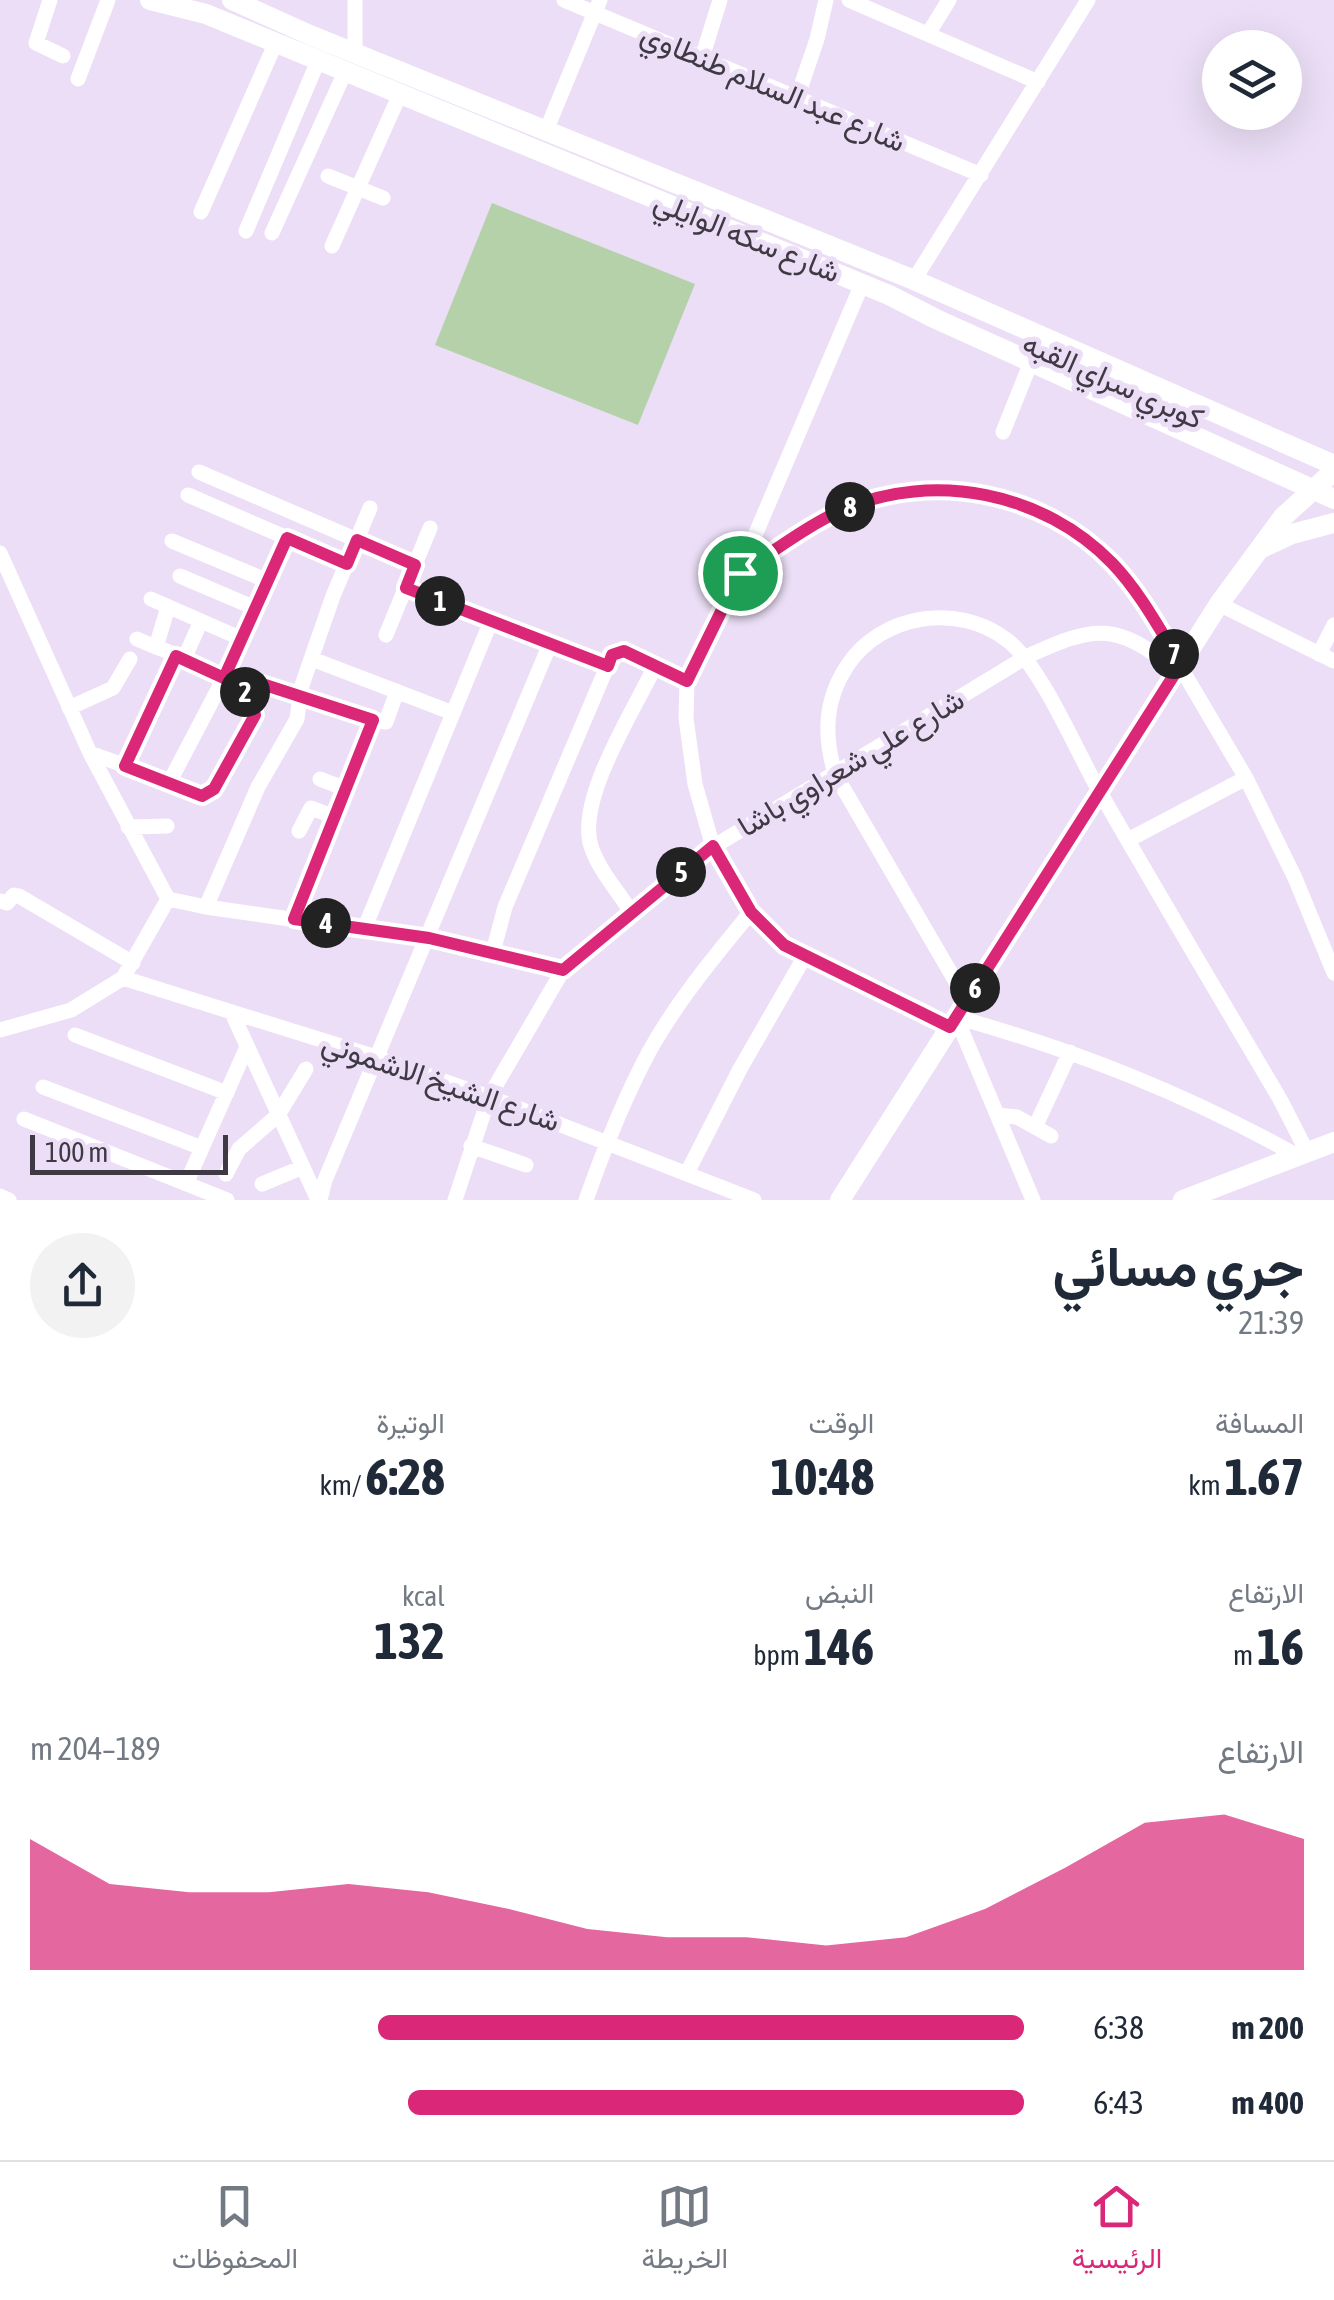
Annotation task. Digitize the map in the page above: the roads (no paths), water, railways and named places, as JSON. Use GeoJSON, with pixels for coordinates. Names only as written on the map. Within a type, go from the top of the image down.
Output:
{"type":"FeatureCollection","features":[{"type":"Feature","properties":{"kind":"main road","name":"شارع سكه الوايلي"},"geometry":{"type":"LineString","coordinates":[[150,0],[206,14],[318,61],[350,62],[546,130],[914,280],[1334,468]]}},
{"type":"Feature","properties":{"kind":"main road"},"geometry":{"type":"LineString","coordinates":[[181,0],[206,14]]}},
{"type":"Feature","properties":{"kind":"main road","name":"شارع سكه الوايلي"},"geometry":{"type":"LineString","coordinates":[[232,0],[350,62],[400,94],[889,294],[936,320],[1334,499]]}},
{"type":"Feature","properties":{"kind":"main road","name":"كوبري سراي القبه"},"geometry":{"type":"LineString","coordinates":[[889,294],[942,304],[1334,480]]}},
{"type":"Feature","properties":{"kind":"main road"},"geometry":{"type":"LineString","coordinates":[[840,1200],[1219,604],[1283,518],[1334,468]]}},
{"type":"Feature","properties":{"kind":"main road"},"geometry":{"type":"LineString","coordinates":[[1276,472],[1282,486],[1283,518]]}},
{"type":"Feature","properties":{"kind":"main road"},"geometry":{"type":"LineString","coordinates":[[1256,551],[1292,534],[1334,523]]}},
{"type":"Feature","properties":{"kind":"main road"},"geometry":{"type":"LineString","coordinates":[[1183,1200],[1334,1142]]}},
{"type":"Feature","properties":{"kind":"street"},"geometry":{"type":"LineString","coordinates":[[50,0],[36,42],[63,56]]}},
{"type":"Feature","properties":{"kind":"street"},"geometry":{"type":"LineString","coordinates":[[78,79],[108,0]]}},
{"type":"Feature","properties":{"kind":"street"},"geometry":{"type":"LineString","coordinates":[[272,233],[350,62],[355,0]]}},
{"type":"Feature","properties":{"kind":"street","name":"شارع عبد السلام طنطاوي"},"geometry":{"type":"LineString","coordinates":[[564,0],[594,4],[702,58],[981,175]]}},
{"type":"Feature","properties":{"kind":"street"},"geometry":{"type":"LineString","coordinates":[[702,58],[720,0]]}},
{"type":"Feature","properties":{"kind":"street"},"geometry":{"type":"LineString","coordinates":[[797,98],[826,0]]}},
{"type":"Feature","properties":{"kind":"street"},"geometry":{"type":"LineString","coordinates":[[849,0],[1038,82]]}},
{"type":"Feature","properties":{"kind":"street"},"geometry":{"type":"LineString","coordinates":[[928,34],[949,0]]}},
{"type":"Feature","properties":{"kind":"street"},"geometry":{"type":"LineString","coordinates":[[914,280],[1088,0]]}},
{"type":"Feature","properties":{"kind":"street"},"geometry":{"type":"LineString","coordinates":[[546,130],[594,4]]}},
{"type":"Feature","properties":{"kind":"street"},"geometry":{"type":"LineString","coordinates":[[201,212],[276,42]]}},
{"type":"Feature","properties":{"kind":"street"},"geometry":{"type":"LineString","coordinates":[[246,232],[318,61]]}},
{"type":"Feature","properties":{"kind":"street"},"geometry":{"type":"LineString","coordinates":[[332,246],[400,94]]}},
{"type":"Feature","properties":{"kind":"street"},"geometry":{"type":"LineString","coordinates":[[328,176],[382,198]]}},
{"type":"Feature","properties":{"kind":"street"},"geometry":{"type":"LineString","coordinates":[[862,284],[740,573],[687,681],[688,750],[713,846],[751,912],[766,930],[804,956],[1166,1088],[1302,1154]]}},
{"type":"Feature","properties":{"kind":"street"},"geometry":{"type":"LineString","coordinates":[[1003,432],[1031,362]]}},
{"type":"Feature","properties":{"kind":"street"},"geometry":{"type":"LineString","coordinates":[[199,472],[415,565]]}},
{"type":"Feature","properties":{"kind":"street"},"geometry":{"type":"LineString","coordinates":[[740,573],[840,511],[874,498],[928,490],[983,494],[1018,503],[1083,538],[1112,564],[1142,602],[1246,778],[1334,973]]}},
{"type":"Feature","properties":{"kind":"street"},"geometry":{"type":"LineString","coordinates":[[188,495],[347,564]]}},
{"type":"Feature","properties":{"kind":"street"},"geometry":{"type":"LineString","coordinates":[[206,907],[258,787],[297,719],[312,659],[370,508]]}},
{"type":"Feature","properties":{"kind":"street"},"geometry":{"type":"LineString","coordinates":[[305,546],[314,522]]}},
{"type":"Feature","properties":{"kind":"street"},"geometry":{"type":"LineString","coordinates":[[386,634],[430,528]]}},
{"type":"Feature","properties":{"kind":"street"},"geometry":{"type":"LineString","coordinates":[[169,783],[224,678],[287,538]]}},
{"type":"Feature","properties":{"kind":"street"},"geometry":{"type":"LineString","coordinates":[[172,541],[268,581]]}},
{"type":"Feature","properties":{"kind":"street"},"geometry":{"type":"LineString","coordinates":[[0,553],[68,708],[168,899],[429,938],[563,970]]}},
{"type":"Feature","properties":{"kind":"street"},"geometry":{"type":"LineString","coordinates":[[180,576],[256,608]]}},
{"type":"Feature","properties":{"kind":"street"},"geometry":{"type":"LineString","coordinates":[[406,588],[608,666]]}},
{"type":"Feature","properties":{"kind":"street"},"geometry":{"type":"LineString","coordinates":[[151,599],[242,639]]}},
{"type":"Feature","properties":{"kind":"street"},"geometry":{"type":"LineString","coordinates":[[1219,604],[1327,658],[1334,625]]}},
{"type":"Feature","properties":{"kind":"street"},"geometry":{"type":"LineString","coordinates":[[156,648],[168,607]]}},
{"type":"Feature","properties":{"kind":"street"},"geometry":{"type":"LineString","coordinates":[[1034,1200],[958,1015],[828,751],[826,726],[838,680],[869,642],[890,628],[913,620],[962,620],[996,633],[1026,657],[1100,792],[1281,1101],[1302,1154]]}},
{"type":"Feature","properties":{"kind":"street"},"geometry":{"type":"LineString","coordinates":[[125,766],[201,621]]}},
{"type":"Feature","properties":{"kind":"street"},"geometry":{"type":"LineString","coordinates":[[366,927],[491,621]]}},
{"type":"Feature","properties":{"kind":"street","name":"شارع علي شعراوي باشا"},"geometry":{"type":"LineString","coordinates":[[455,1200],[489,1096],[563,970],[713,846],[1026,657],[1080,635],[1134,638],[1179,668]]}},
{"type":"Feature","properties":{"kind":"street"},"geometry":{"type":"LineString","coordinates":[[137,639],[224,678],[249,696]]}},
{"type":"Feature","properties":{"kind":"street"},"geometry":{"type":"LineString","coordinates":[[319,1200],[550,644]]}},
{"type":"Feature","properties":{"kind":"street"},"geometry":{"type":"LineString","coordinates":[[493,952],[505,906],[617,651],[687,681]]}},
{"type":"Feature","properties":{"kind":"street"},"geometry":{"type":"LineString","coordinates":[[68,708],[113,688],[130,659]]}},
{"type":"Feature","properties":{"kind":"street"},"geometry":{"type":"LineString","coordinates":[[312,659],[454,713]]}},
{"type":"Feature","properties":{"kind":"street"},"geometry":{"type":"LineString","coordinates":[[632,912],[594,854],[588,822],[609,762],[655,666]]}},
{"type":"Feature","properties":{"kind":"street"},"geometry":{"type":"LineString","coordinates":[[90,752],[202,796],[214,789],[252,720],[249,696],[256,682],[386,722],[397,691]]}},
{"type":"Feature","properties":{"kind":"street"},"geometry":{"type":"LineString","coordinates":[[294,919],[373,720]]}},
{"type":"Feature","properties":{"kind":"street"},"geometry":{"type":"LineString","coordinates":[[1128,840],[1246,778]]}},
{"type":"Feature","properties":{"kind":"street"},"geometry":{"type":"LineString","coordinates":[[320,779],[346,789]]}},
{"type":"Feature","properties":{"kind":"street"},"geometry":{"type":"LineString","coordinates":[[300,831],[311,808],[335,817]]}},
{"type":"Feature","properties":{"kind":"street"},"geometry":{"type":"LineString","coordinates":[[128,827],[168,826]]}},
{"type":"Feature","properties":{"kind":"street"},"geometry":{"type":"LineString","coordinates":[[0,900],[6,903],[14,895],[20,896],[133,962]]}},
{"type":"Feature","properties":{"kind":"street"},"geometry":{"type":"LineString","coordinates":[[0,1030],[71,1010],[123,978],[168,899]]}},
{"type":"Feature","properties":{"kind":"street"},"geometry":{"type":"LineString","coordinates":[[586,1200],[607,1141],[650,1051],[672,1015],[751,912]]}},
{"type":"Feature","properties":{"kind":"street"},"geometry":{"type":"LineString","coordinates":[[687,1173],[804,956]]}},
{"type":"Feature","properties":{"kind":"street","name":"شارع الشيخ الاشموني"},"geometry":{"type":"LineString","coordinates":[[123,978],[376,1056],[754,1200]]}},
{"type":"Feature","properties":{"kind":"street"},"geometry":{"type":"LineString","coordinates":[[232,1013],[319,1200]]}},
{"type":"Feature","properties":{"kind":"street"},"geometry":{"type":"LineString","coordinates":[[75,1035],[227,1093]]}},
{"type":"Feature","properties":{"kind":"street"},"geometry":{"type":"LineString","coordinates":[[186,1184],[246,1049]]}},
{"type":"Feature","properties":{"kind":"street"},"geometry":{"type":"LineString","coordinates":[[1036,1125],[1070,1052]]}},
{"type":"Feature","properties":{"kind":"street"},"geometry":{"type":"LineString","coordinates":[[226,1174],[248,1139],[278,1115],[306,1069]]}},
{"type":"Feature","properties":{"kind":"street"},"geometry":{"type":"LineString","coordinates":[[44,1087],[202,1148]]}},
{"type":"Feature","properties":{"kind":"street"},"geometry":{"type":"LineString","coordinates":[[997,1115],[1036,1125],[1051,1136]]}},
{"type":"Feature","properties":{"kind":"street"},"geometry":{"type":"LineString","coordinates":[[24,1119],[227,1200]]}},
{"type":"Feature","properties":{"kind":"street"},"geometry":{"type":"LineString","coordinates":[[471,1146],[526,1165]]}},
{"type":"Feature","properties":{"kind":"street"},"geometry":{"type":"LineString","coordinates":[[262,1184],[303,1167]]}},
{"type":"Feature","properties":{"kind":"street"},"geometry":{"type":"LineString","coordinates":[[0,1196],[9,1200]]}}]}
